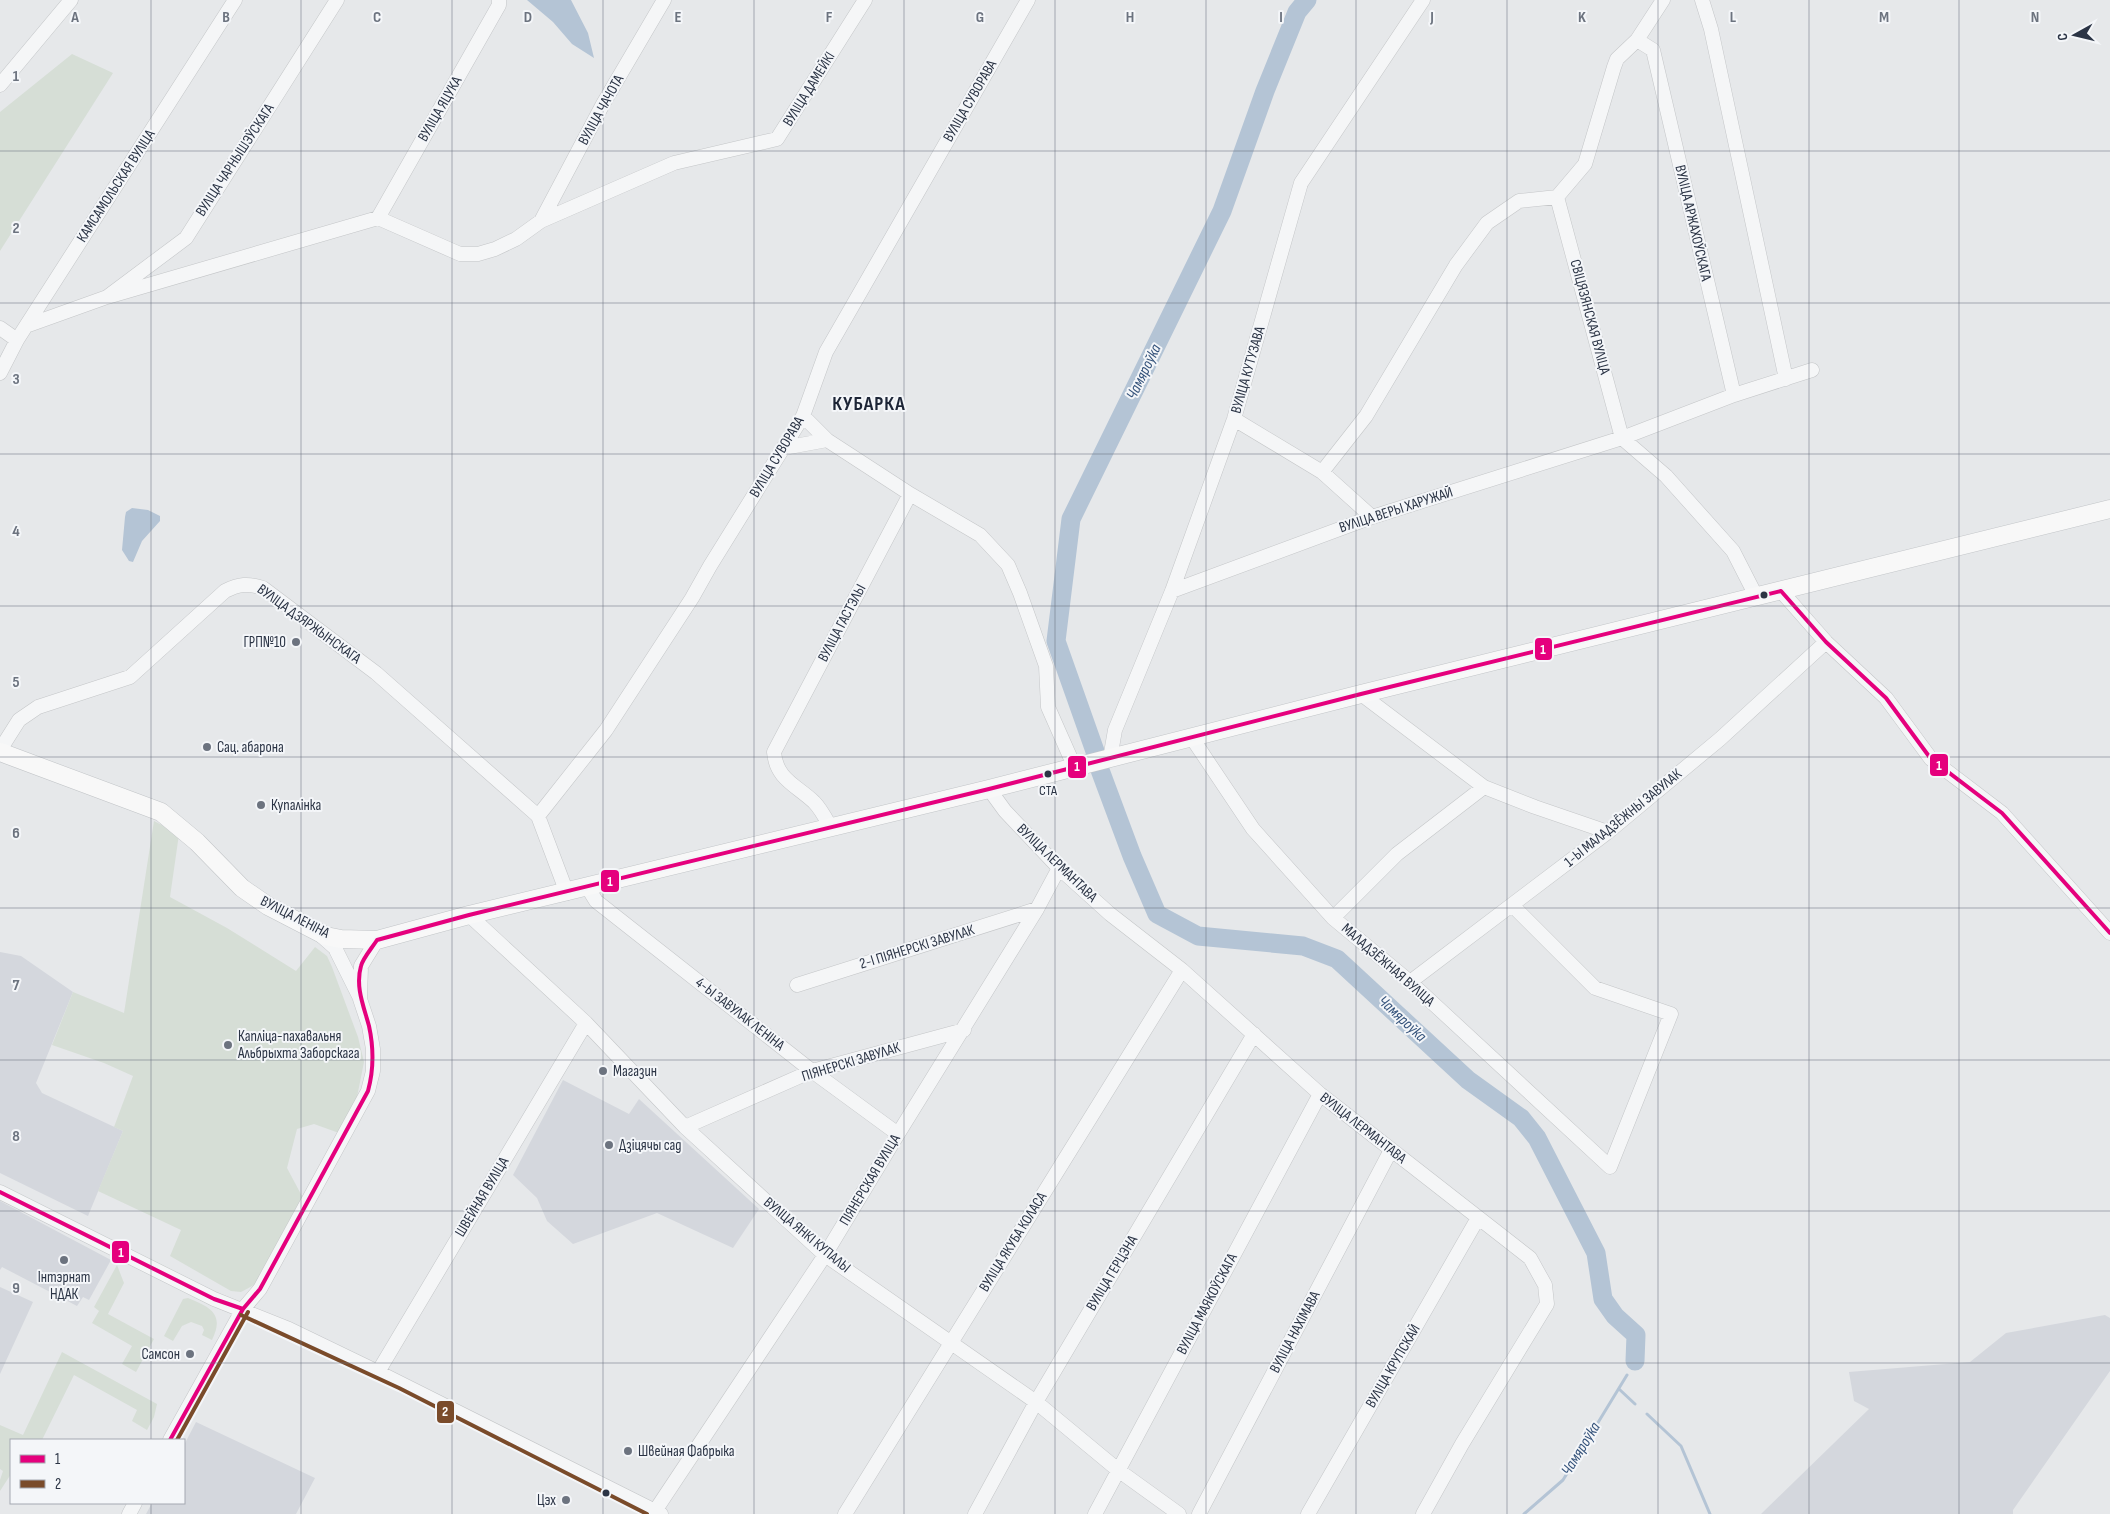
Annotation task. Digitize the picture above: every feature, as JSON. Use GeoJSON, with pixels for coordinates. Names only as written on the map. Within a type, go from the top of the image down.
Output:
{"type":"FeatureCollection","features":[{"type":"Feature","properties":{"kind":"main road","name":"ВУЛІЦА ЛЕНІНА"},"geometry":{"type":"LineString","coordinates":[[0,751],[161,812],[198,842],[242,888],[268,906],[326,936],[341,939],[377,940],[469,915],[588,888],[1075,768],[1361,694],[2110,509]]}},
{"type":"Feature","properties":{"kind":"street"},"geometry":{"type":"LineString","coordinates":[[0,85],[71,0]]}},
{"type":"Feature","properties":{"kind":"street","name":"КАМСАМОЛЬСКАЯ ВУЛІЦА"},"geometry":{"type":"LineString","coordinates":[[0,373],[16,340],[235,0]]}},
{"type":"Feature","properties":{"kind":"street","name":"ВУЛІЦА ЧАРНЫШЭЎСКАГА"},"geometry":{"type":"LineString","coordinates":[[107,296],[186,238],[337,0]]}},
{"type":"Feature","properties":{"kind":"street","name":"ВУЛІЦА ЯЦУКА"},"geometry":{"type":"LineString","coordinates":[[378,218],[500,5],[499,0]]}},
{"type":"Feature","properties":{"kind":"street","name":"ВУЛІЦА ЧАЧОТА"},"geometry":{"type":"LineString","coordinates":[[542,221],[603,104],[664,0]]}},
{"type":"Feature","properties":{"kind":"street","name":"ВУЛІЦА ДАМЕЙКІ"},"geometry":{"type":"LineString","coordinates":[[378,218],[460,254],[478,254],[495,249],[516,239],[542,221],[674,163],[777,139],[865,0]]}},
{"type":"Feature","properties":{"kind":"street","name":"ВУЛІЦА СУВОРАВА"},"geometry":{"type":"LineString","coordinates":[[538,816],[606,730],[692,598],[784,448],[803,416],[826,352],[1028,0]]}},
{"type":"Feature","properties":{"kind":"street","name":"ВУЛІЦА КУТУЗАВА"},"geometry":{"type":"LineString","coordinates":[[1110,759],[1115,730],[1172,590],[1234,419],[1302,184],[1423,0]]}},
{"type":"Feature","properties":{"kind":"street"},"geometry":{"type":"LineString","coordinates":[[1322,472],[1366,416],[1456,265],[1487,223],[1519,201],[1557,197],[1585,164],[1617,59],[1637,40],[1663,0]]}},
{"type":"Feature","properties":{"kind":"street"},"geometry":{"type":"LineString","coordinates":[[1702,0],[1711,29],[1786,378]]}},
{"type":"Feature","properties":{"kind":"street","name":"ВУЛІЦА АРЖАХОЎСКАГА"},"geometry":{"type":"LineString","coordinates":[[1637,40],[1653,50],[1734,395]]}},
{"type":"Feature","properties":{"kind":"street","name":"СВІЦЯЗЯНСКАЯ ВУЛІЦА"},"geometry":{"type":"LineString","coordinates":[[1557,197],[1622,438]]}},
{"type":"Feature","properties":{"kind":"street","name":"ВУЛІЦА ЧАРНЫШЭЎСКАГА"},"geometry":{"type":"LineString","coordinates":[[26,326],[107,296],[378,218]]}},
{"type":"Feature","properties":{"kind":"street"},"geometry":{"type":"LineString","coordinates":[[0,328],[16,340]]}},
{"type":"Feature","properties":{"kind":"street","name":"ВУЛІЦА ВЕРЫ ХАРУЖАЙ"},"geometry":{"type":"LineString","coordinates":[[1172,590],[1372,517],[1622,438],[1734,395],[1812,370]]}},
{"type":"Feature","properties":{"kind":"street"},"geometry":{"type":"LineString","coordinates":[[803,416],[827,440],[910,494],[980,535],[1008,565],[1046,666],[1048,707],[1075,768]]}},
{"type":"Feature","properties":{"kind":"street"},"geometry":{"type":"LineString","coordinates":[[1234,419],[1322,472],[1372,517]]}},
{"type":"Feature","properties":{"kind":"street"},"geometry":{"type":"LineString","coordinates":[[1622,438],[1666,476],[1733,551],[1756,596]]}},
{"type":"Feature","properties":{"kind":"street"},"geometry":{"type":"LineString","coordinates":[[784,448],[827,440]]}},
{"type":"Feature","properties":{"kind":"street","name":"ВУЛІЦА ГАСТЭЛЫ"},"geometry":{"type":"LineString","coordinates":[[831,828],[816,804],[782,775],[775,764],[774,752],[910,494]]}},
{"type":"Feature","properties":{"kind":"street","name":"ВУЛІЦА ДЗЯРЖЫНСКАГА"},"geometry":{"type":"LineString","coordinates":[[0,751],[19,720],[38,707],[130,677],[225,590],[237,585],[251,584],[263,588],[376,673],[538,816],[567,893]]}},
{"type":"Feature","properties":{"kind":"street"},"geometry":{"type":"LineString","coordinates":[[1781,591],[1826,642],[1886,698],[1931,759],[2002,813],[2110,933]]}},
{"type":"Feature","properties":{"kind":"street","name":"1-Ы МАЛАДЗЁЖНЫ ЗАВУЛАК"},"geometry":{"type":"LineString","coordinates":[[1410,982],[1608,832],[1720,739],[1826,642]]}},
{"type":"Feature","properties":{"kind":"street"},"geometry":{"type":"LineString","coordinates":[[1361,694],[1484,787],[1608,832]]}},
{"type":"Feature","properties":{"kind":"street","name":"МАЛАДЗЁЖНАЯ ВУЛІЦА"},"geometry":{"type":"LineString","coordinates":[[1192,738],[1253,829],[1333,918],[1410,982],[1610,1167],[1671,1014],[1595,988],[1512,905]]}},
{"type":"Feature","properties":{"kind":"street"},"geometry":{"type":"LineString","coordinates":[[1333,918],[1397,854],[1484,787]]}},
{"type":"Feature","properties":{"kind":"street","name":"ВУЛІЦА ЛЕРМАНТАВА"},"geometry":{"type":"LineString","coordinates":[[989,789],[1006,811],[1059,868],[1110,914],[1182,970],[1320,1094],[1530,1258],[1545,1285],[1547,1304],[1462,1444],[1423,1514]]}},
{"type":"Feature","properties":{"kind":"street","name":"ПІЯНЕРСКАЯ ВУЛІЦА"},"geometry":{"type":"LineString","coordinates":[[658,1513],[826,1255],[898,1134],[1037,910],[1059,868]]}},
{"type":"Feature","properties":{"kind":"street","name":"4-Ы ЗАВУЛАК ЛЕНІНА"},"geometry":{"type":"LineString","coordinates":[[588,888],[596,901],[812,1071],[898,1134]]}},
{"type":"Feature","properties":{"kind":"street","name":"2-І ПІЯНЕРСКІ ЗАВУЛАК"},"geometry":{"type":"LineString","coordinates":[[797,985],[1037,910]]}},
{"type":"Feature","properties":{"kind":"street","name":"ВУЛІЦА ЯНКІ КУПАЛЫ"},"geometry":{"type":"LineString","coordinates":[[469,915],[586,1023],[685,1127],[826,1255],[1036,1402],[1118,1470],[1179,1514]]}},
{"type":"Feature","properties":{"kind":"street"},"geometry":{"type":"LineString","coordinates":[[171,1439],[243,1309],[260,1289],[368,1091],[373,1071],[373,1049],[369,1026],[360,999],[334,948],[313,929]]}},
{"type":"Feature","properties":{"kind":"street"},"geometry":{"type":"LineString","coordinates":[[360,999],[361,966],[377,940]]}},
{"type":"Feature","properties":{"kind":"street","name":"ВУЛІЦА ЯКУБА КОЛАСА"},"geometry":{"type":"LineString","coordinates":[[845,1514],[1182,970]]}},
{"type":"Feature","properties":{"kind":"street","name":"ШВЕЙНАЯ ВУЛІЦА"},"geometry":{"type":"LineString","coordinates":[[378,1372],[586,1023]]}},
{"type":"Feature","properties":{"kind":"street","name":"ПІЯНЕРСКІ ЗАВУЛАК"},"geometry":{"type":"LineString","coordinates":[[685,1127],[812,1071],[964,1030]]}},
{"type":"Feature","properties":{"kind":"street","name":"ВУЛІЦА ГЕРЦЭНА"},"geometry":{"type":"LineString","coordinates":[[975,1514],[1036,1402],[1254,1034]]}},
{"type":"Feature","properties":{"kind":"street","name":"ВУЛІЦА МАЯКОЎСКАГА"},"geometry":{"type":"LineString","coordinates":[[1095,1514],[1320,1094]]}},
{"type":"Feature","properties":{"kind":"street","name":"ВУЛІЦА НАХІМАВА"},"geometry":{"type":"LineString","coordinates":[[1198,1514],[1391,1150]]}},
{"type":"Feature","properties":{"kind":"street"},"geometry":{"type":"LineString","coordinates":[[0,1192],[214,1298],[289,1328],[658,1513]]}},
{"type":"Feature","properties":{"kind":"street","name":"ВУЛІЦА КРУПСКАЙ"},"geometry":{"type":"LineString","coordinates":[[1308,1514],[1478,1218]]}},
{"type":"Feature","properties":{"kind":"shaded area"},"geometry":{"type":"Polygon","coordinates":[[[72,54],[113,73],[0,251],[0,112],[72,54]]]}},
{"type":"Feature","properties":{"kind":"shaded area"},"geometry":{"type":"Polygon","coordinates":[[[154,821],[179,834],[170,897],[227,928],[296,971],[315,947],[327,956],[358,1037],[364,1062],[356,1102],[339,1133],[314,1124],[297,1129],[287,1168],[303,1198],[256,1284],[241,1292],[231,1291],[170,1256],[181,1230],[98,1191],[123,1131],[114,1127],[133,1076],[104,1063],[52,1045],[73,992],[124,1013],[154,821]]]}},
{"type":"Feature","properties":{"kind":"shaded area"},"geometry":{"type":"Polygon","coordinates":[[[0,952],[21,956],[73,992],[36,1083],[42,1093],[123,1131],[88,1216],[0,1173],[0,952]]]}},
{"type":"Feature","properties":{"kind":"shaded area","name":"Дзіцячы сад"},"geometry":{"type":"Polygon","coordinates":[[[563,1080],[629,1114],[639,1099],[759,1209],[733,1248],[657,1213],[573,1244],[547,1221],[537,1198],[513,1175],[563,1080]]]}},
{"type":"Feature","properties":{"kind":"shaded area"},"geometry":{"type":"Polygon","coordinates":[[[0,1201],[111,1260],[89,1300],[83,1297],[77,1306],[2,1267],[0,1270],[0,1201]]]}},
{"type":"Feature","properties":{"kind":"shaded area"},"geometry":{"type":"Polygon","coordinates":[[[117,1265],[124,1283],[108,1314],[154,1339],[136,1372],[122,1364],[132,1346],[92,1323],[99,1311],[94,1307],[117,1265]]]}},
{"type":"Feature","properties":{"kind":"shaded area"},"geometry":{"type":"Polygon","coordinates":[[[0,1287],[33,1302],[0,1374],[0,1287]]]}},
{"type":"Feature","properties":{"kind":"shaded area"},"geometry":{"type":"Polygon","coordinates":[[[188,1298],[209,1308],[216,1318],[216,1331],[212,1340],[202,1335],[204,1330],[202,1326],[191,1322],[182,1326],[173,1341],[164,1336],[183,1299],[188,1298]]]}},
{"type":"Feature","properties":{"kind":"shaded area"},"geometry":{"type":"Polygon","coordinates":[[[2105,1315],[2110,1318],[2110,1371],[2013,1510],[2013,1514],[1761,1514],[1869,1409],[1854,1401],[1849,1372],[1970,1362],[2006,1333],[2105,1315]]]}},
{"type":"Feature","properties":{"kind":"shaded area"},"geometry":{"type":"Polygon","coordinates":[[[62,1352],[157,1404],[154,1417],[147,1430],[132,1421],[137,1410],[74,1375],[42,1439],[10,1439],[10,1476],[0,1491],[0,1480],[3,1471],[0,1469],[0,1425],[23,1435],[62,1352]]]}},
{"type":"Feature","properties":{"kind":"shaded area"},"geometry":{"type":"Polygon","coordinates":[[[196,1422],[315,1478],[296,1514],[146,1514],[151,1504],[185,1504],[185,1443],[196,1422]]]}},
{"type":"Feature","properties":{"kind":"water"},"geometry":{"type":"Polygon","coordinates":[[[527,0],[571,0],[588,33],[594,58],[572,44],[553,22],[527,0]]]}},
{"type":"Feature","properties":{"kind":"water"},"geometry":{"type":"Polygon","coordinates":[[[132,508],[148,510],[160,516],[160,521],[142,541],[133,562],[129,561],[122,550],[126,512],[132,508]]]}},
{"type":"Feature","properties":{"kind":"waterway","name":"Чамяроўка"},"geometry":{"type":"LineString","coordinates":[[1096,754],[1056,641],[1071,519],[1222,211],[1265,91],[1297,12],[1307,0]]}},
{"type":"Feature","properties":{"kind":"waterway","name":"Чамяроўка"},"geometry":{"type":"LineString","coordinates":[[1100,770],[1132,856],[1157,914],[1198,936],[1303,946],[1337,959],[1468,1080],[1521,1118],[1537,1138],[1596,1253],[1603,1299],[1615,1316],[1636,1335],[1635,1361]]}},
{"type":"Feature","properties":{"kind":"waterway","name":"Чамяроўка"},"geometry":{"type":"LineString","coordinates":[[1524,1514],[1563,1480],[1627,1375]]}},
{"type":"Feature","properties":{"kind":"waterway"},"geometry":{"type":"LineString","coordinates":[[1619,1389],[1635,1404]]}},
{"type":"Feature","properties":{"kind":"waterway"},"geometry":{"type":"LineString","coordinates":[[1647,1414],[1681,1446],[1710,1514]]}},
{"type":"Feature","properties":{"kind":"transit line","name":"1"},"geometry":{"type":"LineString","coordinates":[[377,940],[469,915],[989,789],[1361,694],[1781,591],[1826,642],[1886,698],[1931,759],[2002,813],[2110,933]]}},
{"type":"Feature","properties":{"kind":"transit line","name":"1"},"geometry":{"type":"LineString","coordinates":[[171,1439],[243,1309],[260,1289],[368,1091],[372,1067],[372,1043],[360,989],[359,974],[364,960],[377,940]]}},
{"type":"Feature","properties":{"kind":"transit line","name":"1"},"geometry":{"type":"LineString","coordinates":[[0,1192],[214,1299],[243,1309]]}},
{"type":"Feature","properties":{"kind":"transit line","name":"2"},"geometry":{"type":"LineString","coordinates":[[178,1439],[248,1312]]}},
{"type":"Feature","properties":{"kind":"transit line","name":"2"},"geometry":{"type":"LineString","coordinates":[[241,1315],[399,1388],[647,1514]]}},
{"type":"Feature","properties":{"kind":"place","name":"ГРП№10"},"geometry":{"type":"Point","coordinates":[296,642]}},
{"type":"Feature","properties":{"kind":"place","name":"Сац. абарона"},"geometry":{"type":"Point","coordinates":[207,747]}},
{"type":"Feature","properties":{"kind":"place","name":"СТА"},"geometry":{"type":"Point","coordinates":[1048,774]}},
{"type":"Feature","properties":{"kind":"place","name":"Купалінка"},"geometry":{"type":"Point","coordinates":[261,805]}},
{"type":"Feature","properties":{"kind":"place","name":"Капліца-пахавальня Альбрыхта Заборскага"},"geometry":{"type":"Point","coordinates":[228,1045]}},
{"type":"Feature","properties":{"kind":"place","name":"Магазин"},"geometry":{"type":"Point","coordinates":[603,1071]}},
{"type":"Feature","properties":{"kind":"place","name":"Дзіцячы сад"},"geometry":{"type":"Point","coordinates":[609,1145]}},
{"type":"Feature","properties":{"kind":"place","name":"Інтэрнат НДАК"},"geometry":{"type":"Point","coordinates":[64,1260]}},
{"type":"Feature","properties":{"kind":"place","name":"Самсон"},"geometry":{"type":"Point","coordinates":[190,1354]}},
{"type":"Feature","properties":{"kind":"place","name":"Швейная Фабрыка"},"geometry":{"type":"Point","coordinates":[628,1451]}},
{"type":"Feature","properties":{"kind":"place","name":"Цэх"},"geometry":{"type":"Point","coordinates":[566,1500]}},
{"type":"Feature","properties":{"kind":"district","name":"КУБАРКА"},"geometry":{"type":"Point","coordinates":[869,404]}}]}
